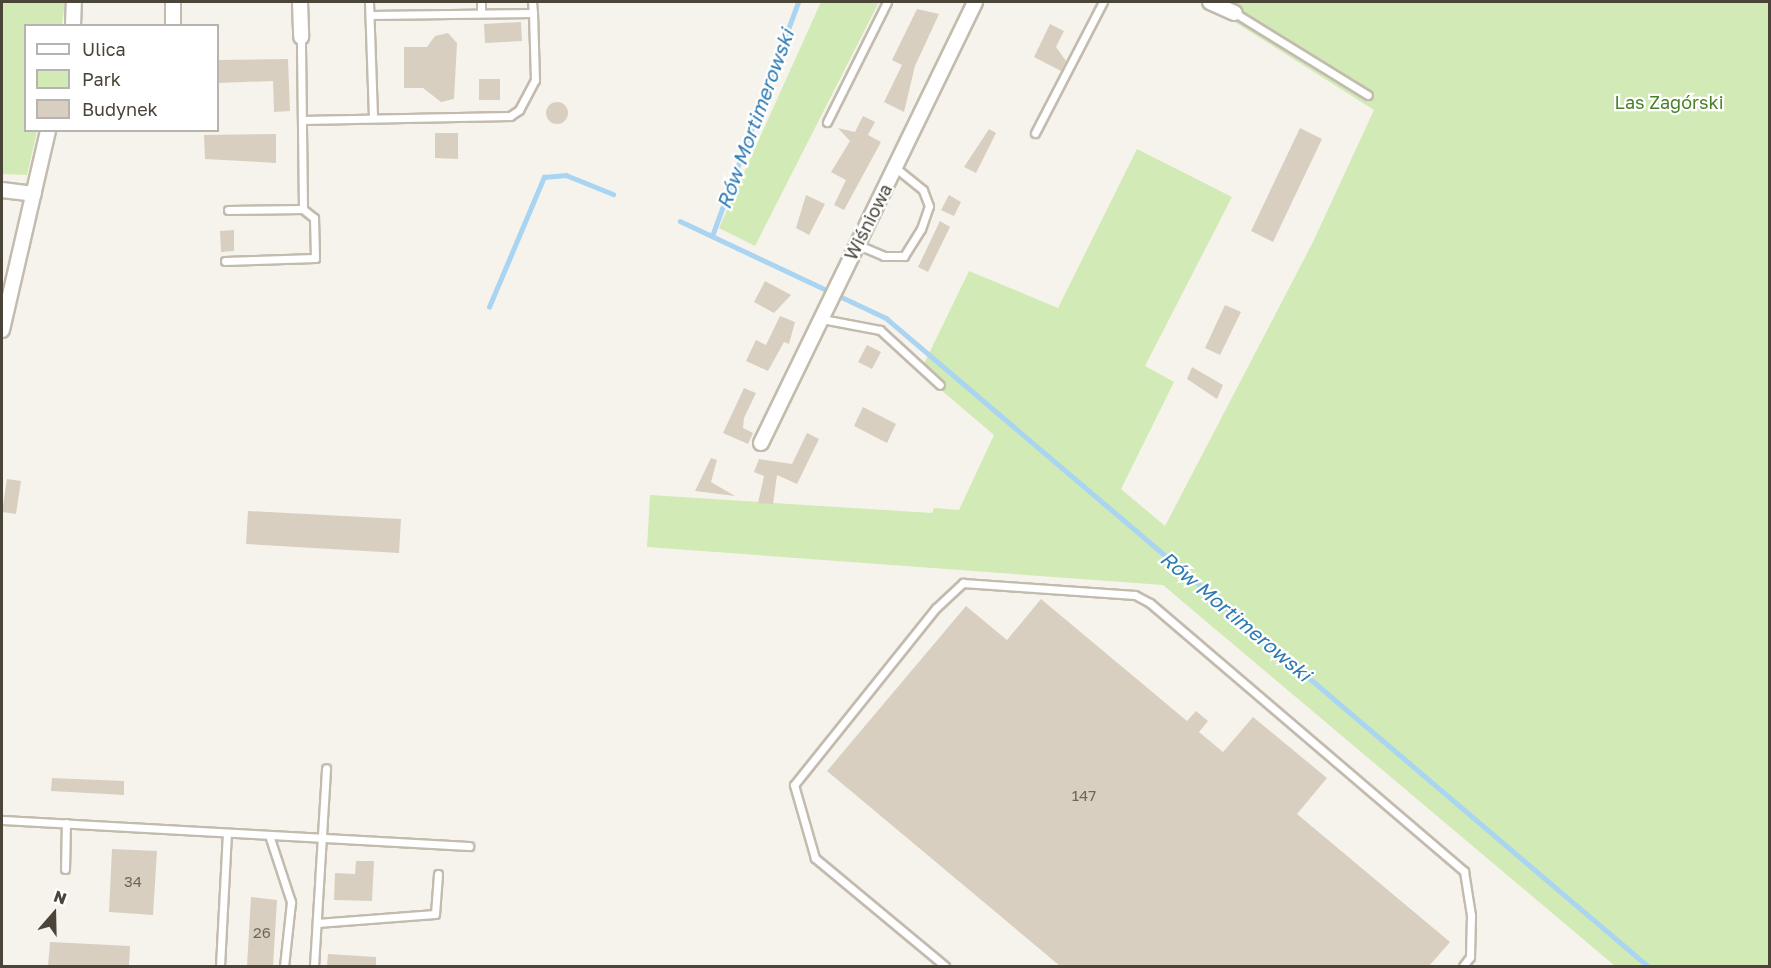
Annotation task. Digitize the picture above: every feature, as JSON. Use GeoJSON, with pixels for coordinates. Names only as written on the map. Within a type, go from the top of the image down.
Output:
{"type":"FeatureCollection","features":[{"type":"Feature","properties":{"kind":"street"},"geometry":{"type":"LineString","coordinates":[[73,24],[74,2]]}},
{"type":"Feature","properties":{"kind":"street"},"geometry":{"type":"LineString","coordinates":[[173,2],[173,24]]}},
{"type":"Feature","properties":{"kind":"street"},"geometry":{"type":"LineString","coordinates":[[300,2],[301,37]]}},
{"type":"Feature","properties":{"kind":"street","name":"Wiśniowa"},"geometry":{"type":"LineString","coordinates":[[761,443],[826,304],[896,168],[975,2]]}},
{"type":"Feature","properties":{"kind":"street"},"geometry":{"type":"LineString","coordinates":[[1210,2],[1235,13]]}},
{"type":"Feature","properties":{"kind":"street"},"geometry":{"type":"LineString","coordinates":[[2,330],[4,307],[34,194],[48,132]]}},
{"type":"Feature","properties":{"kind":"street"},"geometry":{"type":"LineString","coordinates":[[2,190],[34,194]]}},
{"type":"Feature","properties":{"kind":"lane"},"geometry":{"type":"LineString","coordinates":[[369,2],[373,118]]}},
{"type":"Feature","properties":{"kind":"lane"},"geometry":{"type":"LineString","coordinates":[[481,2],[481,14]]}},
{"type":"Feature","properties":{"kind":"lane"},"geometry":{"type":"LineString","coordinates":[[302,120],[510,116],[519,110],[536,80],[532,2]]}},
{"type":"Feature","properties":{"kind":"lane"},"geometry":{"type":"LineString","coordinates":[[827,122],[887,2]]}},
{"type":"Feature","properties":{"kind":"lane"},"geometry":{"type":"LineString","coordinates":[[1035,133],[1103,2]]}},
{"type":"Feature","properties":{"kind":"lane"},"geometry":{"type":"LineString","coordinates":[[370,15],[533,13]]}},
{"type":"Feature","properties":{"kind":"lane"},"geometry":{"type":"LineString","coordinates":[[1235,13],[1368,94]]}},
{"type":"Feature","properties":{"kind":"lane"},"geometry":{"type":"LineString","coordinates":[[301,37],[303,208]]}},
{"type":"Feature","properties":{"kind":"lane"},"geometry":{"type":"LineString","coordinates":[[856,244],[884,256],[904,256],[921,229],[929,206],[923,190],[896,168]]}},
{"type":"Feature","properties":{"kind":"lane"},"geometry":{"type":"LineString","coordinates":[[225,261],[315,258],[314,218],[303,208],[228,210]]}},
{"type":"Feature","properties":{"kind":"lane"},"geometry":{"type":"LineString","coordinates":[[819,319],[838,318],[880,330],[940,385]]}},
{"type":"Feature","properties":{"kind":"lane"},"geometry":{"type":"LineString","coordinates":[[945,966],[815,858],[794,785],[936,608],[963,583],[1123,594],[1150,603],[1464,871],[1471,915],[1470,957],[1463,966]]}},
{"type":"Feature","properties":{"kind":"lane"},"geometry":{"type":"LineString","coordinates":[[314,966],[326,768]]}},
{"type":"Feature","properties":{"kind":"lane"},"geometry":{"type":"LineString","coordinates":[[2,820],[469,846]]}},
{"type":"Feature","properties":{"kind":"lane"},"geometry":{"type":"LineString","coordinates":[[65,869],[66,823]]}},
{"type":"Feature","properties":{"kind":"lane"},"geometry":{"type":"LineString","coordinates":[[220,966],[227,833]]}},
{"type":"Feature","properties":{"kind":"lane"},"geometry":{"type":"LineString","coordinates":[[270,835],[291,902],[284,966]]}},
{"type":"Feature","properties":{"kind":"lane"},"geometry":{"type":"LineString","coordinates":[[317,923],[435,914],[438,874]]}},
{"type":"Feature","properties":{"kind":"green space"},"geometry":{"type":"Polygon","coordinates":[[[2,2],[65,2],[62,24],[24,24],[24,132],[37,132],[27,175],[2,174],[2,2]]]}},
{"type":"Feature","properties":{"kind":"green space"},"geometry":{"type":"Polygon","coordinates":[[[821,2],[879,2],[755,246],[719,228],[821,2]]]}},
{"type":"Feature","properties":{"kind":"green space","name":"Las Zagórski"},"geometry":{"type":"Polygon","coordinates":[[[1203,2],[1769,2],[1769,966],[1615,966],[1163,585],[647,547],[650,495],[932,513],[934,508],[959,510],[994,435],[920,372],[969,271],[1058,308],[1137,149],[1232,197],[1145,366],[1174,382],[1121,489],[1165,526],[1313,242],[1374,110],[1203,2]]]}},
{"type":"Feature","properties":{"kind":"building"},"geometry":{"type":"Polygon","coordinates":[[[917,9],[939,14],[915,66],[904,112],[884,102],[902,65],[892,60],[917,9]]]}},
{"type":"Feature","properties":{"kind":"building"},"geometry":{"type":"Polygon","coordinates":[[[521,22],[522,41],[485,43],[484,24],[521,22]]]}},
{"type":"Feature","properties":{"kind":"building"},"geometry":{"type":"Polygon","coordinates":[[[1050,24],[1064,31],[1056,47],[1066,61],[1061,71],[1034,57],[1050,24]]]}},
{"type":"Feature","properties":{"kind":"building"},"geometry":{"type":"Polygon","coordinates":[[[448,33],[457,43],[454,99],[441,102],[423,88],[404,88],[404,47],[427,47],[435,36],[448,33]]]}},
{"type":"Feature","properties":{"kind":"building"},"geometry":{"type":"Polygon","coordinates":[[[288,59],[290,111],[274,112],[273,81],[219,83],[219,60],[288,59]]]}},
{"type":"Feature","properties":{"kind":"building"},"geometry":{"type":"Polygon","coordinates":[[[479,79],[500,79],[500,100],[479,100],[479,79]]]}},
{"type":"Feature","properties":{"kind":"building"},"geometry":{"type":"Polygon","coordinates":[[[553,102],[561,102],[568,109],[568,117],[561,124],[553,124],[546,117],[546,109],[553,102]]]}},
{"type":"Feature","properties":{"kind":"building"},"geometry":{"type":"Polygon","coordinates":[[[863,116],[875,122],[868,135],[881,142],[844,210],[834,205],[846,180],[831,172],[850,141],[838,128],[855,132],[863,116]]]}},
{"type":"Feature","properties":{"kind":"building"},"geometry":{"type":"Polygon","coordinates":[[[1300,128],[1322,139],[1273,242],[1251,231],[1300,128]]]}},
{"type":"Feature","properties":{"kind":"building"},"geometry":{"type":"Polygon","coordinates":[[[989,129],[996,133],[976,173],[964,167],[989,129]]]}},
{"type":"Feature","properties":{"kind":"building"},"geometry":{"type":"Polygon","coordinates":[[[435,133],[458,133],[458,159],[435,158],[435,133]]]}},
{"type":"Feature","properties":{"kind":"building"},"geometry":{"type":"Polygon","coordinates":[[[276,134],[276,163],[205,159],[204,135],[276,134]]]}},
{"type":"Feature","properties":{"kind":"building"},"geometry":{"type":"Polygon","coordinates":[[[806,195],[825,204],[809,235],[796,228],[806,195]]]}},
{"type":"Feature","properties":{"kind":"building"},"geometry":{"type":"Polygon","coordinates":[[[949,195],[961,202],[954,216],[941,210],[949,195]]]}},
{"type":"Feature","properties":{"kind":"building"},"geometry":{"type":"Polygon","coordinates":[[[940,221],[950,227],[928,272],[918,267],[940,221]]]}},
{"type":"Feature","properties":{"kind":"building"},"geometry":{"type":"Polygon","coordinates":[[[234,230],[234,251],[221,252],[220,231],[234,230]]]}},
{"type":"Feature","properties":{"kind":"building"},"geometry":{"type":"Polygon","coordinates":[[[765,281],[791,295],[774,313],[754,302],[765,281]]]}},
{"type":"Feature","properties":{"kind":"building"},"geometry":{"type":"Polygon","coordinates":[[[1225,305],[1241,312],[1220,355],[1205,348],[1225,305]]]}},
{"type":"Feature","properties":{"kind":"building"},"geometry":{"type":"Polygon","coordinates":[[[780,316],[795,322],[789,344],[784,342],[768,371],[746,361],[756,340],[766,345],[780,316]]]}},
{"type":"Feature","properties":{"kind":"building"},"geometry":{"type":"Polygon","coordinates":[[[867,345],[881,352],[872,369],[858,362],[867,345]]]}},
{"type":"Feature","properties":{"kind":"building"},"geometry":{"type":"Polygon","coordinates":[[[1192,367],[1223,385],[1217,399],[1187,379],[1192,367]]]}},
{"type":"Feature","properties":{"kind":"building"},"geometry":{"type":"Polygon","coordinates":[[[744,388],[756,393],[744,418],[743,428],[753,433],[748,444],[723,433],[744,388]]]}},
{"type":"Feature","properties":{"kind":"building"},"geometry":{"type":"Polygon","coordinates":[[[863,407],[896,424],[887,443],[854,426],[863,407]]]}},
{"type":"Feature","properties":{"kind":"building"},"geometry":{"type":"Polygon","coordinates":[[[807,433],[819,439],[797,484],[777,475],[773,504],[758,503],[764,476],[754,472],[759,459],[792,464],[807,433]]]}},
{"type":"Feature","properties":{"kind":"building"},"geometry":{"type":"Polygon","coordinates":[[[711,458],[717,460],[711,482],[735,496],[695,491],[711,458]]]}},
{"type":"Feature","properties":{"kind":"building"},"geometry":{"type":"Polygon","coordinates":[[[7,479],[21,481],[16,514],[2,512],[7,479]]]}},
{"type":"Feature","properties":{"kind":"building"},"geometry":{"type":"Polygon","coordinates":[[[248,511],[401,519],[399,553],[246,544],[248,511]]]}},
{"type":"Feature","properties":{"kind":"building"},"geometry":{"type":"Polygon","coordinates":[[[1041,599],[1187,721],[1196,711],[1208,721],[1199,732],[1223,752],[1253,717],[1327,778],[1297,814],[1450,942],[1429,966],[1060,966],[827,771],[966,606],[1007,640],[1041,599]]]}},
{"type":"Feature","properties":{"kind":"building"},"geometry":{"type":"Polygon","coordinates":[[[52,778],[124,781],[124,795],[51,791],[52,778]]]}},
{"type":"Feature","properties":{"kind":"building"},"geometry":{"type":"Polygon","coordinates":[[[112,849],[157,851],[153,915],[109,912],[112,849]]]}},
{"type":"Feature","properties":{"kind":"building"},"geometry":{"type":"Polygon","coordinates":[[[356,861],[374,861],[372,901],[334,900],[335,873],[355,874],[356,861]]]}},
{"type":"Feature","properties":{"kind":"building"},"geometry":{"type":"Polygon","coordinates":[[[251,897],[277,900],[273,966],[247,966],[251,897]]]}},
{"type":"Feature","properties":{"kind":"building"},"geometry":{"type":"Polygon","coordinates":[[[50,942],[130,946],[129,966],[48,966],[50,942]]]}},
{"type":"Feature","properties":{"kind":"building"},"geometry":{"type":"Polygon","coordinates":[[[328,954],[376,957],[376,966],[327,966],[328,954]]]}},
{"type":"Feature","properties":{"kind":"waterway","name":"Rów Mortimerowski"},"geometry":{"type":"LineString","coordinates":[[712,236],[798,2]]}},
{"type":"Feature","properties":{"kind":"waterway"},"geometry":{"type":"LineString","coordinates":[[489,307],[544,177],[566,175],[613,194]]}},
{"type":"Feature","properties":{"kind":"waterway","name":"Rów Mortimerowski"},"geometry":{"type":"LineString","coordinates":[[680,221],[886,318],[1648,966]]}}]}
